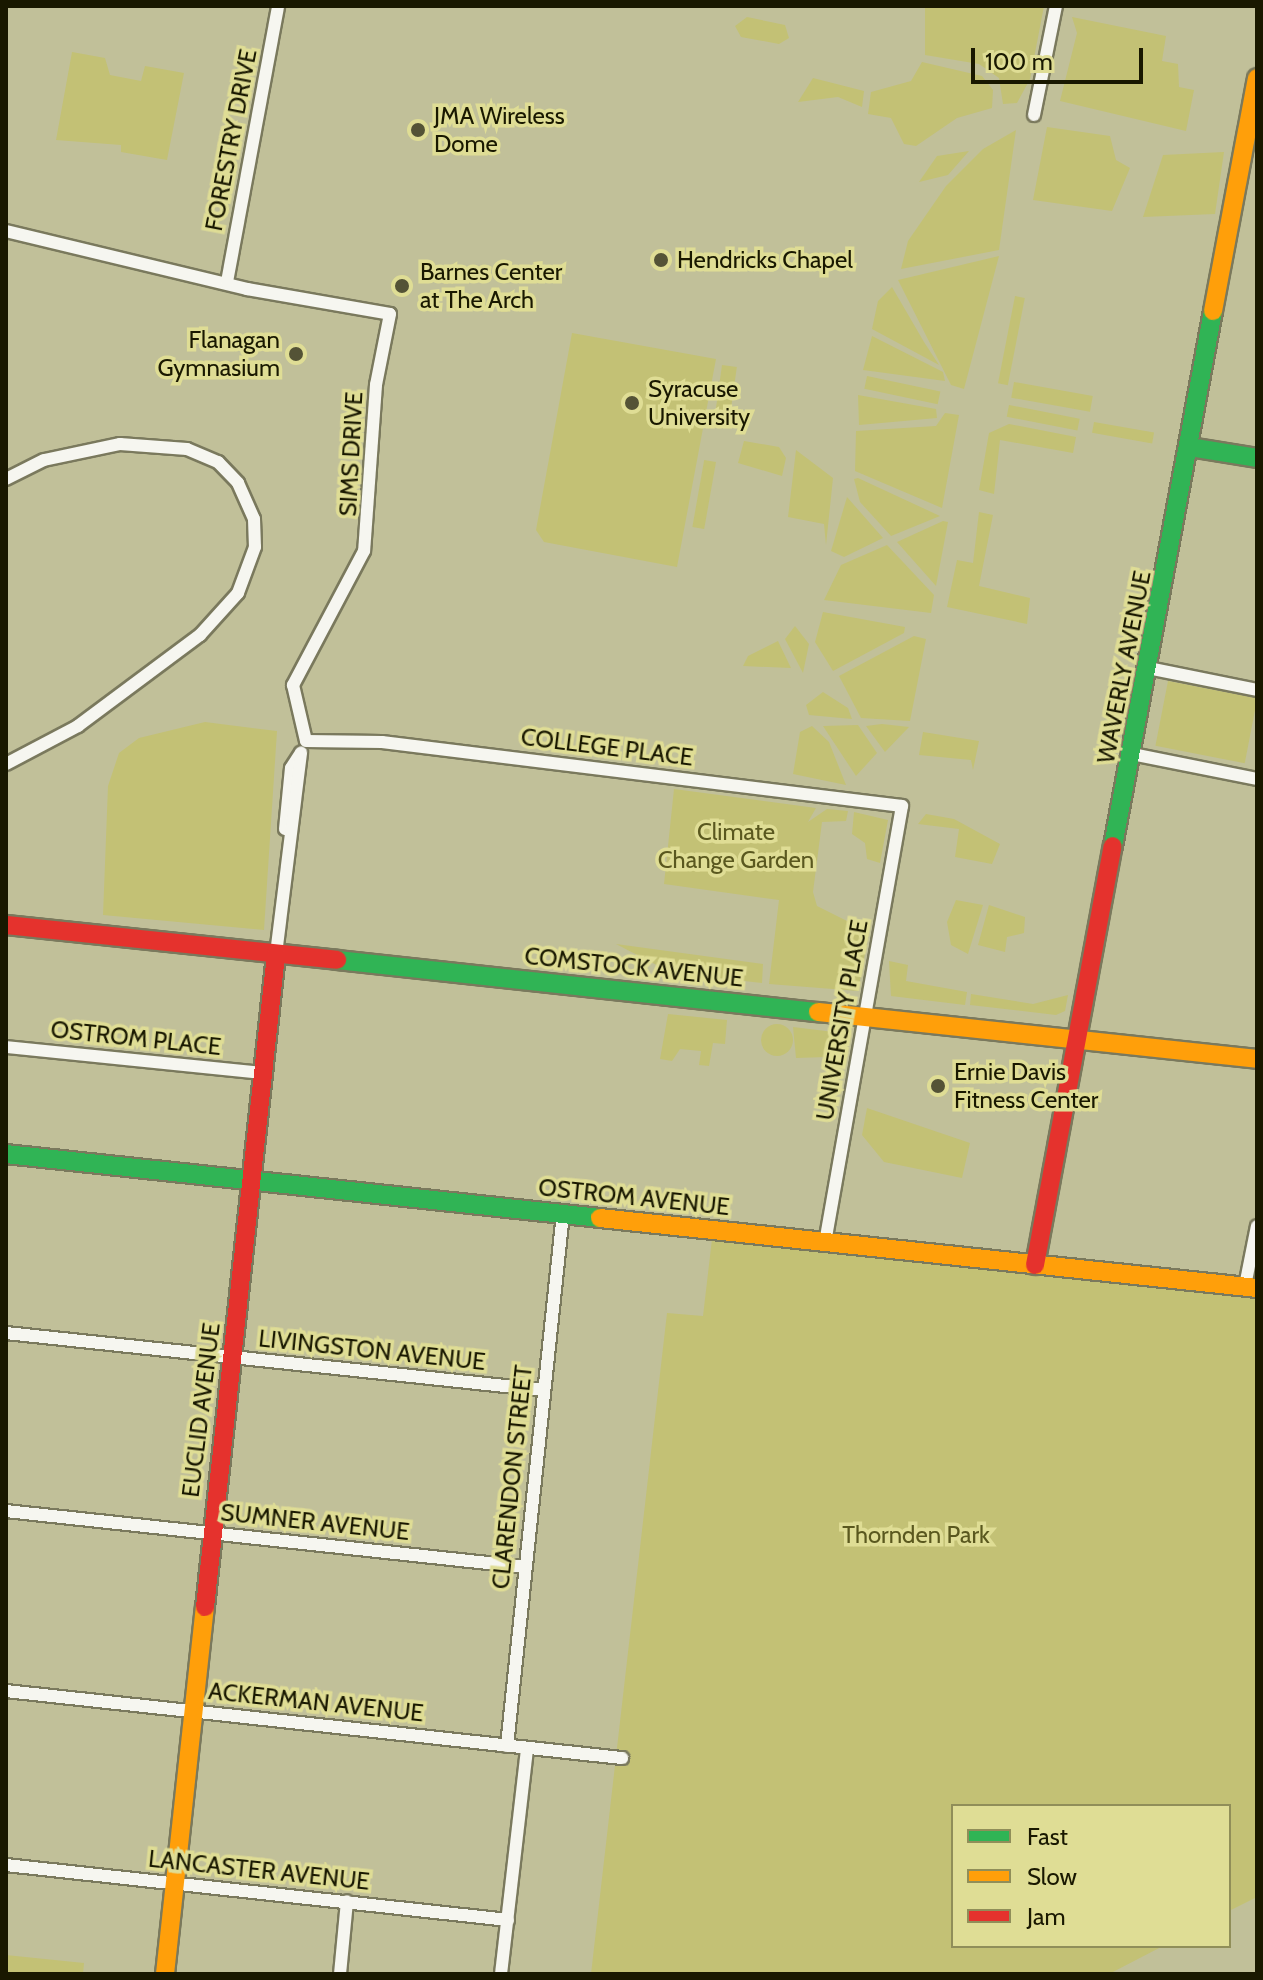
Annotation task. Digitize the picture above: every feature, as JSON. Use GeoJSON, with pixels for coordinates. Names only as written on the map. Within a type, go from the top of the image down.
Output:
{"type":"FeatureCollection","features":[{"type":"Feature","properties":{"kind":"street","name":"FORESTRY DRIVE"},"geometry":{"type":"LineString","coordinates":[[227,282],[278,6]]}},
{"type":"Feature","properties":{"kind":"street"},"geometry":{"type":"LineString","coordinates":[[1034,115],[1056,6]]}},
{"type":"Feature","properties":{"kind":"street","name":"WAVERLY AVENUE"},"geometry":{"type":"LineString","coordinates":[[1035,1265],[1251,140],[1257,78]]}},
{"type":"Feature","properties":{"kind":"street"},"geometry":{"type":"LineString","coordinates":[[6,231],[227,282]]}},
{"type":"Feature","properties":{"kind":"street","name":"SIMS DRIVE"},"geometry":{"type":"LineString","coordinates":[[227,282],[390,314],[376,385],[364,551],[293,685],[304,747]]}},
{"type":"Feature","properties":{"kind":"street"},"geometry":{"type":"LineString","coordinates":[[1190,447],[1257,458]]}},
{"type":"Feature","properties":{"kind":"street"},"geometry":{"type":"LineString","coordinates":[[6,479],[94,448],[187,449],[218,462],[238,483],[254,519],[255,547],[238,593],[200,635],[78,726],[6,764]]}},
{"type":"Feature","properties":{"kind":"street"},"geometry":{"type":"LineString","coordinates":[[1148,668],[1257,690]]}},
{"type":"Feature","properties":{"kind":"street","name":"COLLEGE PLACE"},"geometry":{"type":"LineString","coordinates":[[304,747],[410,745],[902,806]]}},
{"type":"Feature","properties":{"kind":"street","name":"EUCLID AVENUE"},"geometry":{"type":"LineString","coordinates":[[165,1974],[286,852],[304,747]]}},
{"type":"Feature","properties":{"kind":"street"},"geometry":{"type":"LineString","coordinates":[[1132,754],[1257,779]]}},
{"type":"Feature","properties":{"kind":"street","name":"UNIVERSITY PLACE"},"geometry":{"type":"LineString","coordinates":[[825,1242],[902,806]]}},
{"type":"Feature","properties":{"kind":"street","name":"COMSTOCK AVENUE"},"geometry":{"type":"LineString","coordinates":[[6,925],[1257,1059]]}},
{"type":"Feature","properties":{"kind":"street","name":"OSTROM PLACE"},"geometry":{"type":"LineString","coordinates":[[6,1047],[262,1073]]}},
{"type":"Feature","properties":{"kind":"street","name":"OSTROM AVENUE"},"geometry":{"type":"LineString","coordinates":[[6,1154],[1251,1287]]}},
{"type":"Feature","properties":{"kind":"street","name":"CLARENDON STREET"},"geometry":{"type":"LineString","coordinates":[[507,1746],[563,1213]]}},
{"type":"Feature","properties":{"kind":"street"},"geometry":{"type":"LineString","coordinates":[[1251,1287],[1257,1226]]}},
{"type":"Feature","properties":{"kind":"street","name":"LIVINGSTON AVENUE"},"geometry":{"type":"LineString","coordinates":[[6,1333],[543,1390]]}},
{"type":"Feature","properties":{"kind":"street","name":"SUMNER AVENUE"},"geometry":{"type":"LineString","coordinates":[[6,1511],[525,1567]]}},
{"type":"Feature","properties":{"kind":"street","name":"ACKERMAN AVENUE"},"geometry":{"type":"LineString","coordinates":[[6,1691],[622,1758]]}},
{"type":"Feature","properties":{"kind":"street"},"geometry":{"type":"LineString","coordinates":[[501,1974],[527,1749]]}},
{"type":"Feature","properties":{"kind":"street","name":"LANCASTER AVENUE"},"geometry":{"type":"LineString","coordinates":[[6,1865],[508,1920]]}},
{"type":"Feature","properties":{"kind":"street"},"geometry":{"type":"LineString","coordinates":[[340,1974],[347,1901]]}},
{"type":"Feature","properties":{"kind":"green space"},"geometry":{"type":"Polygon","coordinates":[[[925,6],[1044,6],[1030,79],[1017,103],[1003,104],[999,78],[979,64],[925,55],[925,6]]]}},
{"type":"Feature","properties":{"kind":"green space"},"geometry":{"type":"Polygon","coordinates":[[[747,17],[785,25],[789,38],[779,44],[741,37],[735,26],[747,17]]]}},
{"type":"Feature","properties":{"kind":"green space"},"geometry":{"type":"Polygon","coordinates":[[[1072,17],[1166,36],[1162,61],[1178,64],[1179,87],[1194,90],[1186,131],[1060,101],[1077,33],[1072,17]]]}},
{"type":"Feature","properties":{"kind":"green space"},"geometry":{"type":"Polygon","coordinates":[[[72,52],[105,58],[110,75],[141,81],[145,66],[184,73],[167,160],[121,152],[121,145],[56,140],[72,52]]]}},
{"type":"Feature","properties":{"kind":"green space"},"geometry":{"type":"Polygon","coordinates":[[[922,62],[982,76],[993,90],[992,108],[957,118],[916,146],[904,144],[891,118],[868,114],[871,92],[911,81],[922,62]]]}},
{"type":"Feature","properties":{"kind":"green space"},"geometry":{"type":"Polygon","coordinates":[[[813,78],[864,91],[862,107],[838,97],[798,102],[813,78]]]}},
{"type":"Feature","properties":{"kind":"green space"},"geometry":{"type":"Polygon","coordinates":[[[1047,127],[1110,136],[1116,160],[1130,168],[1112,211],[1033,200],[1047,127]]]}},
{"type":"Feature","properties":{"kind":"green space"},"geometry":{"type":"Polygon","coordinates":[[[1016,130],[999,250],[901,269],[908,241],[946,186],[983,149],[1016,130]]]}},
{"type":"Feature","properties":{"kind":"green space"},"geometry":{"type":"Polygon","coordinates":[[[969,151],[948,175],[919,182],[937,156],[969,151]]]}},
{"type":"Feature","properties":{"kind":"green space"},"geometry":{"type":"Polygon","coordinates":[[[1224,152],[1215,214],[1143,217],[1163,155],[1224,152]]]}},
{"type":"Feature","properties":{"kind":"green space"},"geometry":{"type":"Polygon","coordinates":[[[999,256],[964,389],[951,385],[898,280],[999,256]]]}},
{"type":"Feature","properties":{"kind":"green space"},"geometry":{"type":"Polygon","coordinates":[[[892,287],[939,365],[872,329],[878,301],[892,287]]]}},
{"type":"Feature","properties":{"kind":"green space"},"geometry":{"type":"Polygon","coordinates":[[[1015,296],[1025,298],[1008,385],[998,383],[1015,296]]]}},
{"type":"Feature","properties":{"kind":"green space"},"geometry":{"type":"Polygon","coordinates":[[[572,333],[716,359],[677,567],[544,542],[536,530],[572,333]]]}},
{"type":"Feature","properties":{"kind":"green space"},"geometry":{"type":"Polygon","coordinates":[[[872,336],[943,372],[945,381],[863,370],[872,336]]]}},
{"type":"Feature","properties":{"kind":"green space"},"geometry":{"type":"Polygon","coordinates":[[[722,365],[737,367],[729,424],[714,421],[722,365]]]}},
{"type":"Feature","properties":{"kind":"green space"},"geometry":{"type":"Polygon","coordinates":[[[867,376],[940,392],[938,404],[864,389],[867,376]]]}},
{"type":"Feature","properties":{"kind":"green space"},"geometry":{"type":"Polygon","coordinates":[[[1014,382],[1093,396],[1090,412],[1011,398],[1014,382]]]}},
{"type":"Feature","properties":{"kind":"green space"},"geometry":{"type":"Polygon","coordinates":[[[858,395],[936,409],[937,418],[859,425],[858,395]]]}},
{"type":"Feature","properties":{"kind":"green space"},"geometry":{"type":"Polygon","coordinates":[[[1009,405],[1080,419],[1077,431],[1007,417],[1009,405]]]}},
{"type":"Feature","properties":{"kind":"green space"},"geometry":{"type":"Polygon","coordinates":[[[945,413],[959,415],[942,508],[855,471],[856,431],[936,426],[945,413]]]}},
{"type":"Feature","properties":{"kind":"green space"},"geometry":{"type":"Polygon","coordinates":[[[1094,422],[1154,433],[1152,443],[1092,433],[1094,422]]]}},
{"type":"Feature","properties":{"kind":"green space"},"geometry":{"type":"Polygon","coordinates":[[[1009,424],[1076,437],[1073,453],[1000,440],[994,494],[979,490],[989,433],[1009,424]]]}},
{"type":"Feature","properties":{"kind":"green space"},"geometry":{"type":"Polygon","coordinates":[[[744,441],[779,447],[786,458],[782,476],[738,463],[744,441]]]}},
{"type":"Feature","properties":{"kind":"green space"},"geometry":{"type":"Polygon","coordinates":[[[796,450],[833,478],[826,545],[824,524],[788,517],[796,450]]]}},
{"type":"Feature","properties":{"kind":"green space"},"geometry":{"type":"Polygon","coordinates":[[[704,460],[716,462],[704,529],[692,527],[704,460]]]}},
{"type":"Feature","properties":{"kind":"green space"},"geometry":{"type":"Polygon","coordinates":[[[858,478],[940,516],[891,536],[860,502],[854,479],[858,478]]]}},
{"type":"Feature","properties":{"kind":"green space"},"geometry":{"type":"Polygon","coordinates":[[[847,497],[883,538],[844,557],[831,551],[847,497]]]}},
{"type":"Feature","properties":{"kind":"green space"},"geometry":{"type":"Polygon","coordinates":[[[979,512],[993,515],[979,586],[1030,598],[1027,624],[947,607],[957,560],[973,563],[979,512]]]}},
{"type":"Feature","properties":{"kind":"green space"},"geometry":{"type":"Polygon","coordinates":[[[943,521],[948,522],[936,586],[897,542],[943,521]]]}},
{"type":"Feature","properties":{"kind":"green space"},"geometry":{"type":"Polygon","coordinates":[[[887,545],[934,595],[931,613],[824,600],[841,565],[887,545]]]}},
{"type":"Feature","properties":{"kind":"green space"},"geometry":{"type":"Polygon","coordinates":[[[823,612],[905,627],[904,633],[833,671],[815,642],[823,612]]]}},
{"type":"Feature","properties":{"kind":"green space"},"geometry":{"type":"Polygon","coordinates":[[[795,626],[809,644],[803,673],[785,639],[795,626]]]}},
{"type":"Feature","properties":{"kind":"green space"},"geometry":{"type":"Polygon","coordinates":[[[914,636],[926,639],[910,721],[861,718],[839,676],[914,636]]]}},
{"type":"Feature","properties":{"kind":"green space"},"geometry":{"type":"Polygon","coordinates":[[[778,641],[791,668],[743,666],[748,656],[778,641]]]}},
{"type":"Feature","properties":{"kind":"green space"},"geometry":{"type":"Polygon","coordinates":[[[1168,681],[1257,698],[1245,763],[1155,746],[1168,681]]]}},
{"type":"Feature","properties":{"kind":"green space"},"geometry":{"type":"Polygon","coordinates":[[[823,692],[848,708],[852,719],[809,715],[806,705],[823,692]]]}},
{"type":"Feature","properties":{"kind":"green space"},"geometry":{"type":"Polygon","coordinates":[[[205,722],[277,731],[264,930],[103,915],[108,786],[119,753],[139,738],[205,722]]]}},
{"type":"Feature","properties":{"kind":"green space"},"geometry":{"type":"Polygon","coordinates":[[[882,724],[909,727],[885,752],[866,726],[882,724]]]}},
{"type":"Feature","properties":{"kind":"green space"},"geometry":{"type":"Polygon","coordinates":[[[858,725],[877,753],[856,776],[823,726],[858,725]]]}},
{"type":"Feature","properties":{"kind":"green space"},"geometry":{"type":"Polygon","coordinates":[[[812,726],[829,742],[846,785],[793,774],[800,732],[812,726]]]}},
{"type":"Feature","properties":{"kind":"green space"},"geometry":{"type":"Polygon","coordinates":[[[923,732],[979,741],[973,770],[971,760],[919,755],[923,732]]]}},
{"type":"Feature","properties":{"kind":"green space","name":"Climate Change Garden"},"geometry":{"type":"Polygon","coordinates":[[[674,789],[816,808],[808,822],[827,809],[848,811],[846,821],[822,822],[813,892],[817,906],[869,932],[858,991],[769,984],[779,900],[664,884],[674,789]]]}},
{"type":"Feature","properties":{"kind":"green space"},"geometry":{"type":"Polygon","coordinates":[[[854,812],[888,820],[880,863],[867,859],[865,843],[852,834],[854,812]]]}},
{"type":"Feature","properties":{"kind":"green space"},"geometry":{"type":"Polygon","coordinates":[[[926,814],[954,819],[1000,844],[992,864],[955,857],[959,829],[918,824],[926,814]]]}},
{"type":"Feature","properties":{"kind":"green space"},"geometry":{"type":"Polygon","coordinates":[[[956,900],[983,905],[968,954],[951,945],[947,922],[956,900]]]}},
{"type":"Feature","properties":{"kind":"green space"},"geometry":{"type":"Polygon","coordinates":[[[989,905],[1025,917],[1024,933],[1007,937],[1005,952],[978,945],[989,905]]]}},
{"type":"Feature","properties":{"kind":"green space"},"geometry":{"type":"Polygon","coordinates":[[[616,944],[763,964],[762,983],[672,973],[616,944]]]}},
{"type":"Feature","properties":{"kind":"green space"},"geometry":{"type":"Polygon","coordinates":[[[889,961],[908,965],[906,981],[967,992],[965,1005],[891,996],[889,961]]]}},
{"type":"Feature","properties":{"kind":"green space"},"geometry":{"type":"Polygon","coordinates":[[[971,994],[1033,1004],[1068,995],[1065,1011],[1056,1015],[970,1005],[971,994]]]}},
{"type":"Feature","properties":{"kind":"green space"},"geometry":{"type":"Polygon","coordinates":[[[668,1014],[727,1020],[725,1044],[713,1043],[709,1066],[699,1065],[701,1051],[680,1049],[672,1061],[660,1059],[668,1014]]]}},
{"type":"Feature","properties":{"kind":"green space"},"geometry":{"type":"Polygon","coordinates":[[[777,1024],[789,1028],[793,1040],[789,1052],[777,1056],[765,1052],[761,1040],[765,1028],[777,1024]]]}},
{"type":"Feature","properties":{"kind":"green space"},"geometry":{"type":"Polygon","coordinates":[[[793,1027],[842,1033],[838,1068],[827,1057],[796,1058],[793,1027]]]}},
{"type":"Feature","properties":{"kind":"green space"},"geometry":{"type":"Polygon","coordinates":[[[867,1108],[970,1143],[962,1178],[884,1162],[862,1135],[867,1108]]]}},
{"type":"Feature","properties":{"kind":"green space","name":"Thornden Park"},"geometry":{"type":"Polygon","coordinates":[[[712,1239],[1257,1296],[1257,1897],[1231,1910],[1231,1804],[951,1804],[951,1948],[1159,1948],[1109,1974],[591,1974],[667,1313],[703,1316],[712,1239]]]}},
{"type":"Feature","properties":{"kind":"green space"},"geometry":{"type":"Polygon","coordinates":[[[6,1955],[84,1963],[83,1974],[6,1974],[6,1955]]]}},
{"type":"Feature","properties":{"kind":"traffic: fast"},"geometry":{"type":"LineString","coordinates":[[1113,846],[1213,311]]}},
{"type":"Feature","properties":{"kind":"traffic: fast"},"geometry":{"type":"LineString","coordinates":[[1190,447],[1257,458]]}},
{"type":"Feature","properties":{"kind":"traffic: fast"},"geometry":{"type":"LineString","coordinates":[[337,960],[818,1012]]}},
{"type":"Feature","properties":{"kind":"traffic: fast"},"geometry":{"type":"LineString","coordinates":[[6,1154],[600,1218]]}},
{"type":"Feature","properties":{"kind":"traffic: slow"},"geometry":{"type":"LineString","coordinates":[[1213,311],[1257,78]]}},
{"type":"Feature","properties":{"kind":"traffic: slow"},"geometry":{"type":"LineString","coordinates":[[818,1012],[1257,1059]]}},
{"type":"Feature","properties":{"kind":"traffic: slow"},"geometry":{"type":"LineString","coordinates":[[600,1218],[1257,1288]]}},
{"type":"Feature","properties":{"kind":"traffic: slow"},"geometry":{"type":"LineString","coordinates":[[165,1974],[205,1607]]}},
{"type":"Feature","properties":{"kind":"traffic: jam"},"geometry":{"type":"LineString","coordinates":[[1035,1265],[1113,846]]}},
{"type":"Feature","properties":{"kind":"traffic: jam"},"geometry":{"type":"LineString","coordinates":[[6,925],[337,960]]}},
{"type":"Feature","properties":{"kind":"traffic: jam"},"geometry":{"type":"LineString","coordinates":[[205,1607],[276,954]]}},
{"type":"Feature","properties":{"kind":"place","name":"JMA Wireless Dome"},"geometry":{"type":"Point","coordinates":[418,130]}},
{"type":"Feature","properties":{"kind":"place","name":"Hendricks Chapel"},"geometry":{"type":"Point","coordinates":[661,260]}},
{"type":"Feature","properties":{"kind":"place","name":"Barnes Center at The Arch"},"geometry":{"type":"Point","coordinates":[402,286]}},
{"type":"Feature","properties":{"kind":"place","name":"Flanagan Gymnasium"},"geometry":{"type":"Point","coordinates":[296,354]}},
{"type":"Feature","properties":{"kind":"place","name":"Syracuse University"},"geometry":{"type":"Point","coordinates":[632,403]}},
{"type":"Feature","properties":{"kind":"place","name":"Ernie Davis Fitness Center"},"geometry":{"type":"Point","coordinates":[938,1086]}}]}
